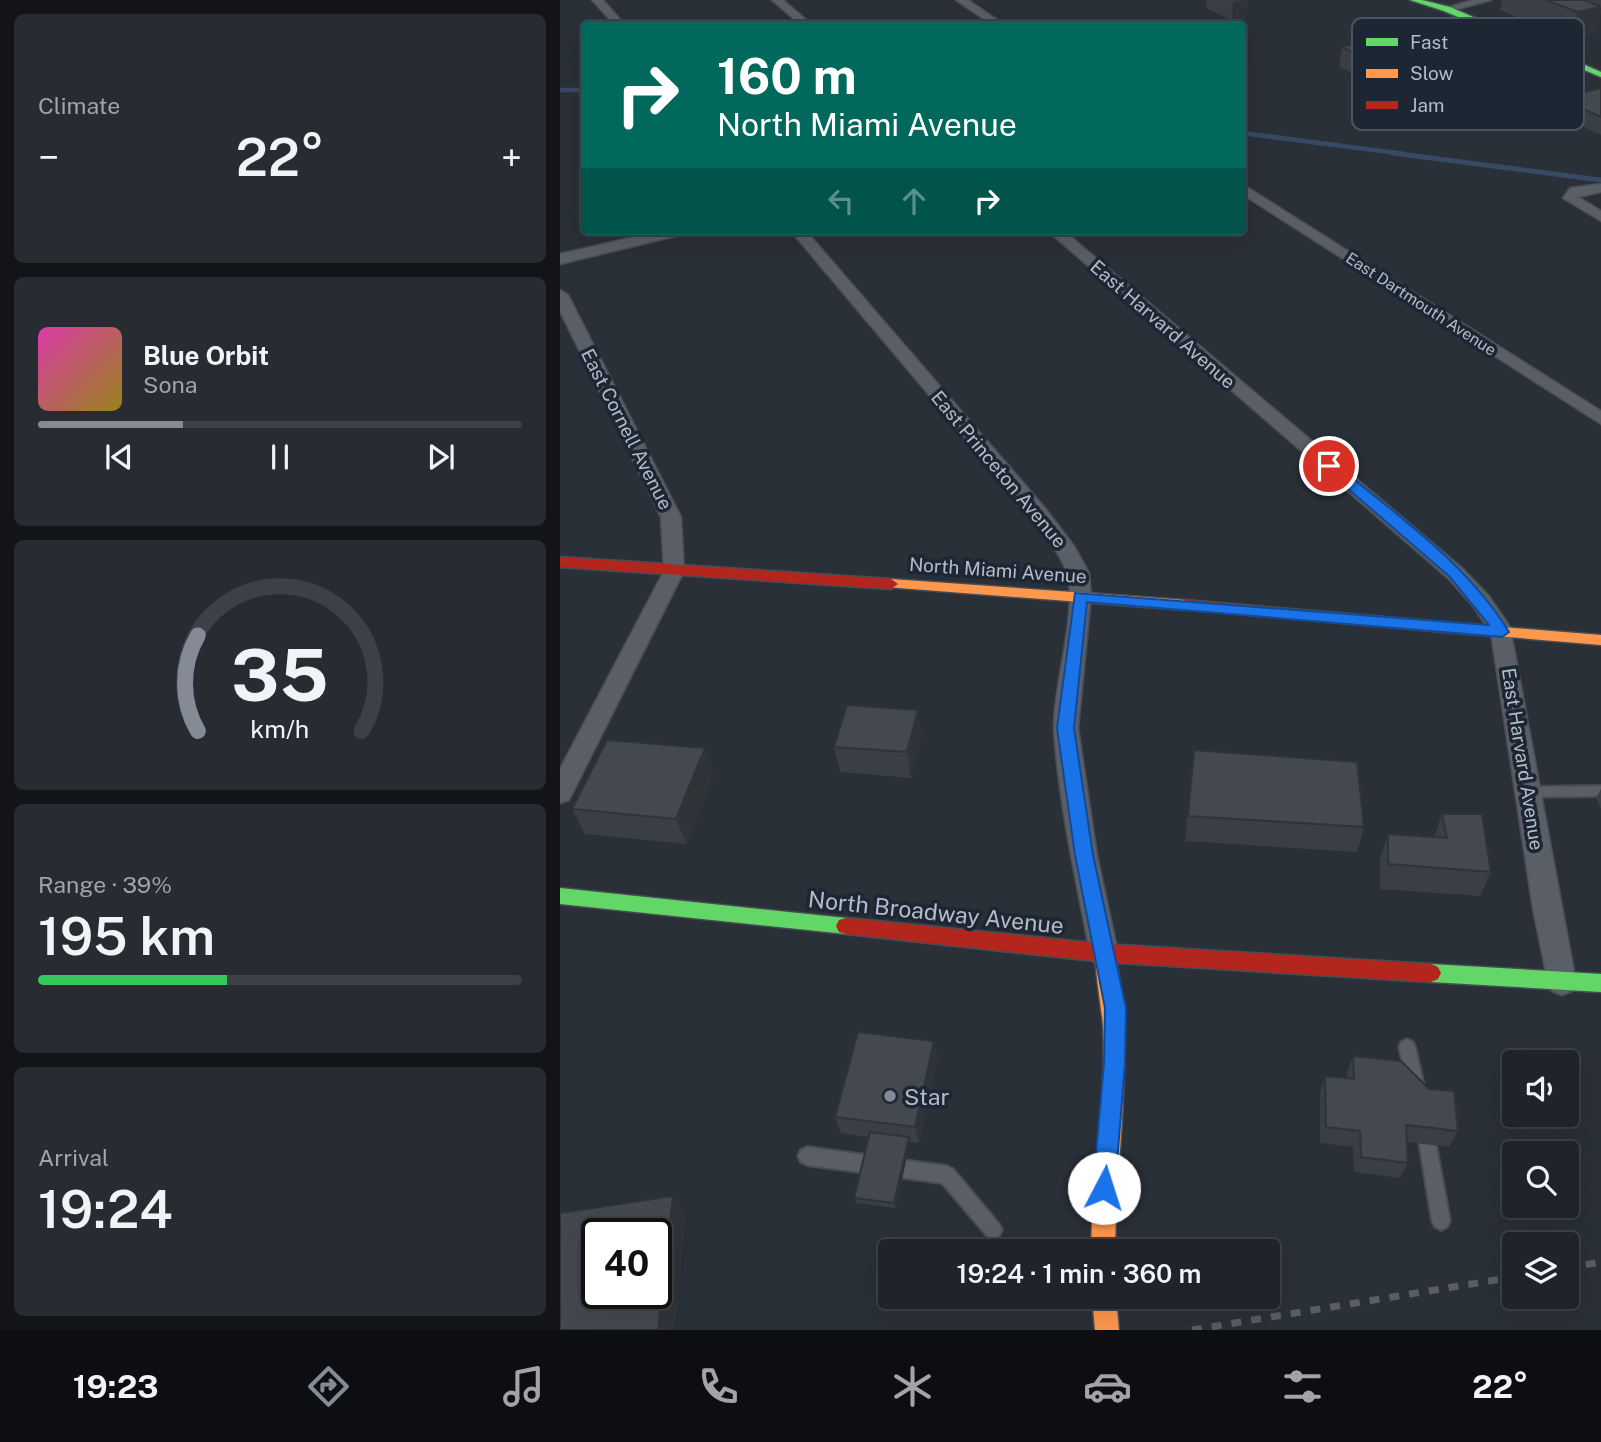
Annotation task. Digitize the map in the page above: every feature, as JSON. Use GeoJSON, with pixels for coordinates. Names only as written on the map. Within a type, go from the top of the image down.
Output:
{"type":"FeatureCollection","features":[{"type":"Feature","properties":{"kind":"main road"},"geometry":{"type":"LineString","coordinates":[[1414,0],[1442,4],[1473,18]]}},
{"type":"Feature","properties":{"kind":"main road"},"geometry":{"type":"LineString","coordinates":[[1584,67],[1601,75]]}},
{"type":"Feature","properties":{"kind":"main road","name":"North Miami Avenue"},"geometry":{"type":"LineString","coordinates":[[560,562],[1080,596],[1601,640]]}},
{"type":"Feature","properties":{"kind":"main road","name":"North Broadway Avenue"},"geometry":{"type":"LineString","coordinates":[[560,896],[1104,953],[1601,983]]}},
{"type":"Feature","properties":{"kind":"main road","name":"East Princeton Avenue"},"geometry":{"type":"LineString","coordinates":[[1103,1239],[1102,1213],[1115,1063],[1115,1008],[1104,953]]}},
{"type":"Feature","properties":{"kind":"main road"},"geometry":{"type":"LineString","coordinates":[[1105,1309],[1107,1330]]}},
{"type":"Feature","properties":{"kind":"street"},"geometry":{"type":"LineString","coordinates":[[597,0],[616,21]]}},
{"type":"Feature","properties":{"kind":"street"},"geometry":{"type":"LineString","coordinates":[[777,0],[802,21]]}},
{"type":"Feature","properties":{"kind":"street"},"geometry":{"type":"LineString","coordinates":[[961,0],[993,21]]}},
{"type":"Feature","properties":{"kind":"street"},"geometry":{"type":"LineString","coordinates":[[1442,4],[1486,0]]}},
{"type":"Feature","properties":{"kind":"street"},"geometry":{"type":"LineString","coordinates":[[1601,188],[1583,188],[1572,194],[1573,202],[1601,217]]}},
{"type":"Feature","properties":{"kind":"street","name":"East Dartmouth Avenue"},"geometry":{"type":"LineString","coordinates":[[1246,191],[1601,419]]}},
{"type":"Feature","properties":{"kind":"street"},"geometry":{"type":"LineString","coordinates":[[560,259],[662,235]]}},
{"type":"Feature","properties":{"kind":"street","name":"East Princeton Avenue"},"geometry":{"type":"LineString","coordinates":[[801,235],[1045,522],[1074,562],[1080,596],[1066,728],[1084,855],[1104,953]]}},
{"type":"Feature","properties":{"kind":"street","name":"East Harvard Avenue"},"geometry":{"type":"LineString","coordinates":[[1060,235],[1456,574],[1481,601],[1502,632],[1547,909],[1562,982]]}},
{"type":"Feature","properties":{"kind":"street","name":"East Cornell Avenue"},"geometry":{"type":"LineString","coordinates":[[560,295],[671,517],[674,571]]}},
{"type":"Feature","properties":{"kind":"street"},"geometry":{"type":"LineString","coordinates":[[560,793],[674,571]]}},
{"type":"Feature","properties":{"kind":"lane"},"geometry":{"type":"LineString","coordinates":[[1529,792],[1601,791]]}},
{"type":"Feature","properties":{"kind":"lane"},"geometry":{"type":"LineString","coordinates":[[1407,1047],[1441,1221]]}},
{"type":"Feature","properties":{"kind":"lane"},"geometry":{"type":"LineString","coordinates":[[807,1156],[947,1175],[993,1230]]}},
{"type":"Feature","properties":{"kind":"building"},"geometry":{"type":"Polygon","coordinates":[[[1546,0],[1585,0],[1601,7],[1577,12],[1546,0]]]}},
{"type":"Feature","properties":{"kind":"building"},"geometry":{"type":"Polygon","coordinates":[[[1352,45],[1352,52],[1342,47],[1352,45]]]}},
{"type":"Feature","properties":{"kind":"building"},"geometry":{"type":"Polygon","coordinates":[[[1601,88],[1601,117],[1584,109],[1584,92],[1601,88]]]}},
{"type":"Feature","properties":{"kind":"building"},"geometry":{"type":"Polygon","coordinates":[[[847,705],[918,710],[907,752],[834,747],[847,705]]]}},
{"type":"Feature","properties":{"kind":"building"},"geometry":{"type":"Polygon","coordinates":[[[607,740],[705,748],[676,819],[572,809],[607,740]]]}},
{"type":"Feature","properties":{"kind":"building"},"geometry":{"type":"Polygon","coordinates":[[[1194,750],[1357,762],[1364,827],[1188,816],[1194,750]]]}},
{"type":"Feature","properties":{"kind":"building"},"geometry":{"type":"Polygon","coordinates":[[[1442,814],[1482,814],[1491,872],[1388,864],[1388,834],[1447,838],[1442,814]]]}},
{"type":"Feature","properties":{"kind":"building","name":"Star"},"geometry":{"type":"Polygon","coordinates":[[[858,1032],[934,1041],[915,1127],[835,1117],[858,1032]]]}},
{"type":"Feature","properties":{"kind":"building"},"geometry":{"type":"Polygon","coordinates":[[[1353,1056],[1401,1061],[1429,1089],[1454,1091],[1458,1131],[1406,1125],[1408,1163],[1361,1157],[1360,1131],[1326,1127],[1325,1076],[1354,1079],[1353,1056]]]}},
{"type":"Feature","properties":{"kind":"building","name":"Star"},"geometry":{"type":"Polygon","coordinates":[[[870,1132],[909,1137],[894,1203],[854,1198],[870,1132]]]}},
{"type":"Feature","properties":{"kind":"building"},"geometry":{"type":"Polygon","coordinates":[[[673,1196],[671,1218],[581,1218],[581,1309],[660,1309],[658,1330],[560,1330],[560,1213],[673,1196]]]}},
{"type":"Feature","properties":{"kind":"waterway"},"geometry":{"type":"LineString","coordinates":[[560,90],[581,90]]}},
{"type":"Feature","properties":{"kind":"waterway"},"geometry":{"type":"LineString","coordinates":[[1246,134],[1405,154]]}},
{"type":"Feature","properties":{"kind":"waterway"},"geometry":{"type":"LineString","coordinates":[[1392,153],[1601,180]]}},
{"type":"Feature","properties":{"kind":"railway"},"geometry":{"type":"LineString","coordinates":[[1579,1266],[1601,1262]]}},
{"type":"Feature","properties":{"kind":"railway"},"geometry":{"type":"LineString","coordinates":[[1192,1330],[1502,1279]]}},
{"type":"Feature","properties":{"kind":"traffic: fast"},"geometry":{"type":"LineString","coordinates":[[1414,0],[1468,18]]}},
{"type":"Feature","properties":{"kind":"traffic: fast"},"geometry":{"type":"LineString","coordinates":[[1584,68],[1601,75]]}},
{"type":"Feature","properties":{"kind":"traffic: fast"},"geometry":{"type":"LineString","coordinates":[[560,896],[846,926]]}},
{"type":"Feature","properties":{"kind":"traffic: fast"},"geometry":{"type":"LineString","coordinates":[[1431,973],[1601,983]]}},
{"type":"Feature","properties":{"kind":"traffic: slow"},"geometry":{"type":"LineString","coordinates":[[891,584],[1185,605]]}},
{"type":"Feature","properties":{"kind":"traffic: slow"},"geometry":{"type":"LineString","coordinates":[[1478,630],[1601,640]]}},
{"type":"Feature","properties":{"kind":"traffic: slow"},"geometry":{"type":"LineString","coordinates":[[1103,1239],[1114,1065],[1111,990],[1104,953]]}},
{"type":"Feature","properties":{"kind":"traffic: slow"},"geometry":{"type":"LineString","coordinates":[[1105,1309],[1107,1330]]}},
{"type":"Feature","properties":{"kind":"traffic: jam"},"geometry":{"type":"LineString","coordinates":[[560,562],[891,584]]}},
{"type":"Feature","properties":{"kind":"traffic: jam"},"geometry":{"type":"LineString","coordinates":[[1185,605],[1478,630]]}},
{"type":"Feature","properties":{"kind":"traffic: jam"},"geometry":{"type":"LineString","coordinates":[[846,926],[1104,953],[1431,973]]}},
{"type":"Feature","properties":{"kind":"place","name":"Star"},"geometry":{"type":"Point","coordinates":[890,1096]}},
{"type":"Feature","properties":{"kind":"route"},"geometry":{"type":"LineString","coordinates":[[1104,1188],[1115,1063],[1115,1008],[1084,855],[1066,728],[1080,596],[1502,632],[1481,601],[1456,574],[1329,466]]}}]}
